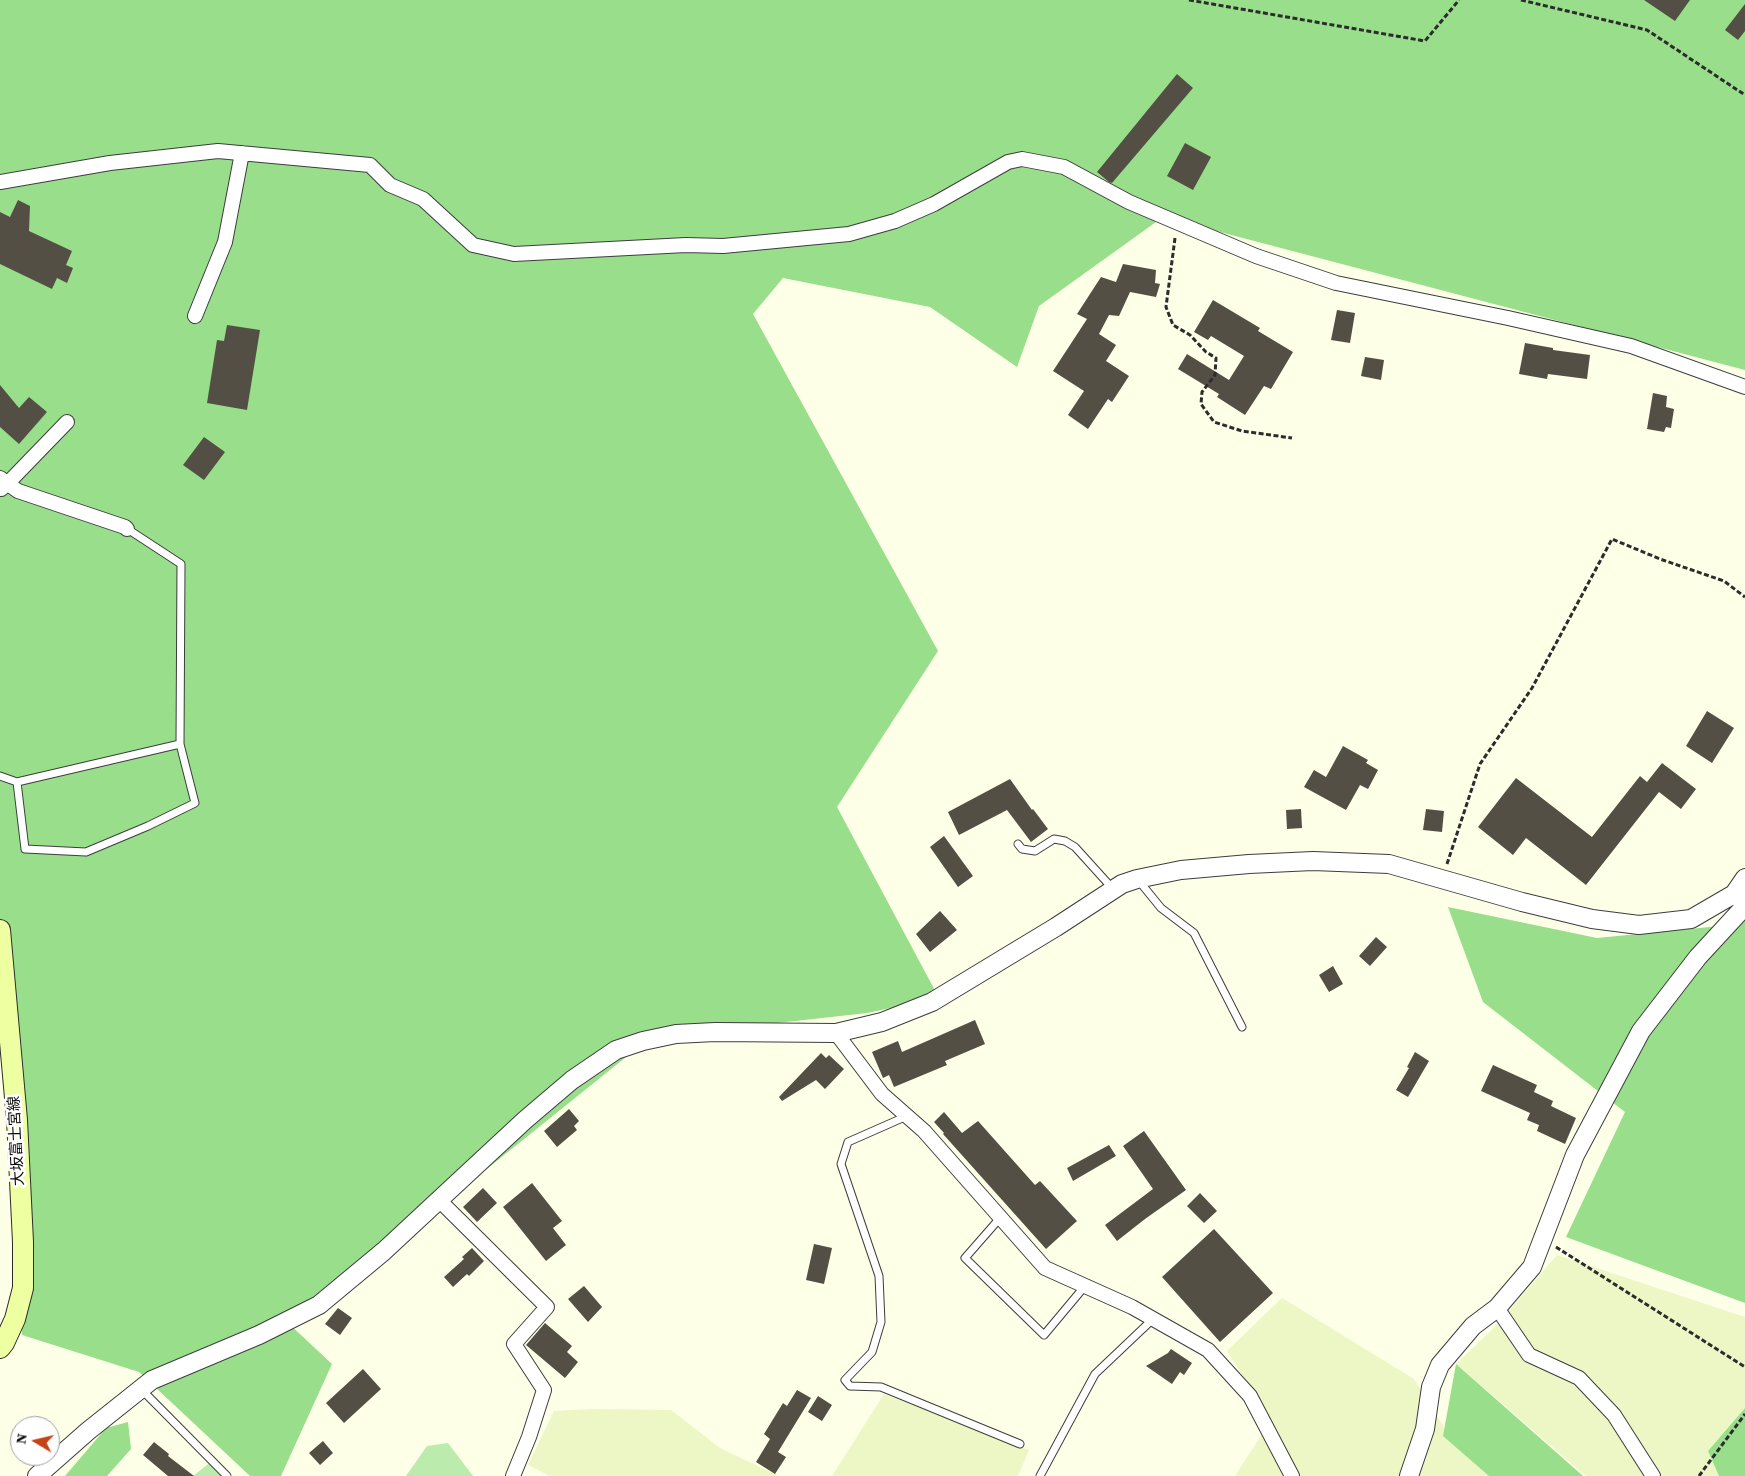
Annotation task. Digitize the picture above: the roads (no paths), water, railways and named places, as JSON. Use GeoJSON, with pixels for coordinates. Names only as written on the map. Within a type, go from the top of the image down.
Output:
{"type":"FeatureCollection","features":[{"type":"Feature","properties":{"kind":"main road","name":"大坂富士宮線"},"geometry":{"type":"LineString","coordinates":[[0,930],[17,1120],[23,1242],[23,1288],[15,1319],[4,1344],[0,1348]]}},
{"type":"Feature","properties":{"kind":"street"},"geometry":{"type":"LineString","coordinates":[[0,182],[110,163],[218,151],[370,165],[390,185],[423,199],[473,246],[514,254],[686,245],[723,246],[849,234],[896,221],[934,204],[1008,162],[1022,159],[1064,167],[1130,202],[1256,256],[1336,283],[1508,318],[1631,346],[1745,386]]}},
{"type":"Feature","properties":{"kind":"street"},"geometry":{"type":"LineString","coordinates":[[195,316],[225,242],[242,153]]}},
{"type":"Feature","properties":{"kind":"street"},"geometry":{"type":"LineString","coordinates":[[67,422],[2,484],[126,528]]}},
{"type":"Feature","properties":{"kind":"street"},"geometry":{"type":"LineString","coordinates":[[37,1476],[88,1430],[152,1380],[259,1335],[319,1305],[384,1251],[525,1120],[572,1080],[616,1050],[642,1041],[676,1034],[715,1032],[836,1033],[882,1022],[932,1002],[1122,884],[1181,870],[1313,861],[1389,864],[1522,902],[1592,919],[1638,925],[1691,919],[1741,901]]}},
{"type":"Feature","properties":{"kind":"street"},"geometry":{"type":"LineString","coordinates":[[1409,1476],[1425,1429],[1431,1387],[1440,1365],[1473,1326],[1497,1308],[1532,1267],[1575,1155],[1641,1031],[1741,901],[1745,878]]}},
{"type":"Feature","properties":{"kind":"street"},"geometry":{"type":"LineString","coordinates":[[836,1033],[882,1094],[924,1131],[1045,1268],[1132,1307],[1208,1350],[1250,1396],[1292,1476]]}},
{"type":"Feature","properties":{"kind":"street"},"geometry":{"type":"LineString","coordinates":[[440,1200],[547,1307],[514,1344],[544,1390],[529,1437],[513,1476]]}},
{"type":"Feature","properties":{"kind":"street"},"geometry":{"type":"LineString","coordinates":[[1497,1308],[1529,1355],[1579,1378],[1614,1415],[1652,1476]]}},
{"type":"Feature","properties":{"kind":"lane"},"geometry":{"type":"LineString","coordinates":[[17,782],[25,850],[86,852],[148,826],[195,803],[180,744],[180,564],[126,528]]}},
{"type":"Feature","properties":{"kind":"lane"},"geometry":{"type":"LineString","coordinates":[[0,776],[17,782],[180,744]]}},
{"type":"Feature","properties":{"kind":"lane"},"geometry":{"type":"LineString","coordinates":[[1018,844],[1022,849],[1035,851],[1054,839],[1065,841],[1075,847],[1114,890]]}},
{"type":"Feature","properties":{"kind":"lane"},"geometry":{"type":"LineString","coordinates":[[1137,879],[1161,908],[1194,932],[1242,1027]]}},
{"type":"Feature","properties":{"kind":"lane"},"geometry":{"type":"LineString","coordinates":[[906,1116],[848,1142],[841,1164],[879,1276],[881,1322],[872,1352],[845,1380],[850,1386],[881,1387],[1020,1444]]}},
{"type":"Feature","properties":{"kind":"lane"},"geometry":{"type":"LineString","coordinates":[[1000,1218],[965,1258],[1044,1335],[1085,1286]]}},
{"type":"Feature","properties":{"kind":"lane"},"geometry":{"type":"LineString","coordinates":[[1040,1476],[1095,1374],[1153,1319]]}},
{"type":"Feature","properties":{"kind":"lane"},"geometry":{"type":"LineString","coordinates":[[141,1388],[227,1476]]}}]}
